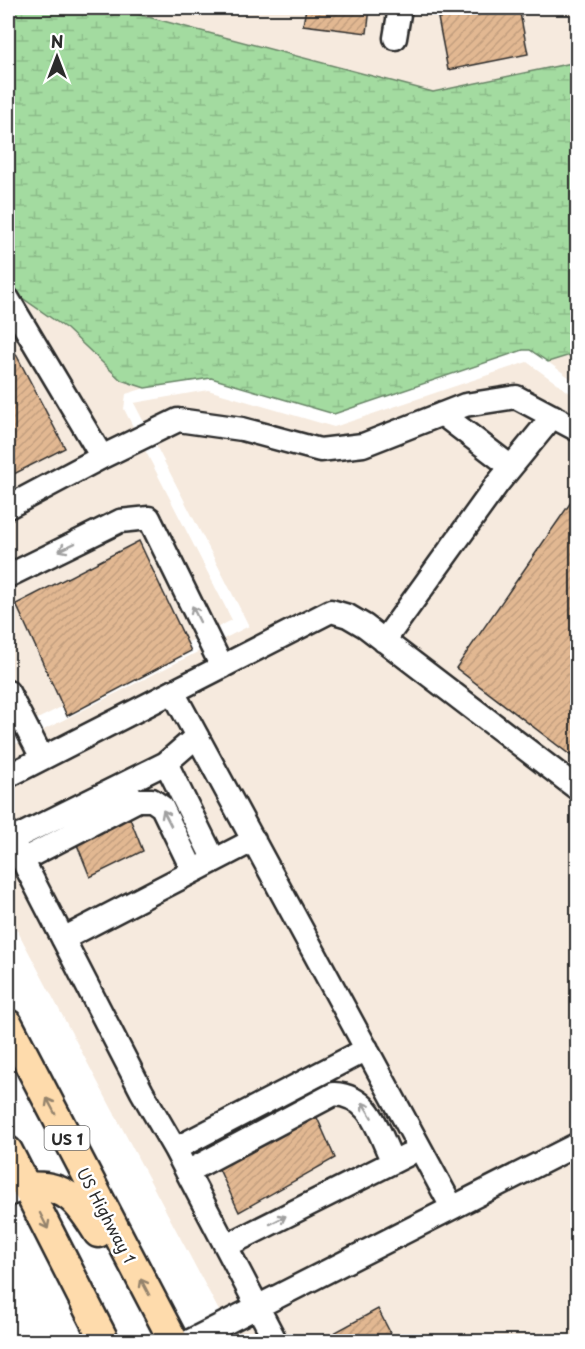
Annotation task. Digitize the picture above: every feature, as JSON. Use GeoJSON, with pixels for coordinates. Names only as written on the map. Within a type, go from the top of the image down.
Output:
{"type":"FeatureCollection","features":[{"type":"Feature","properties":{"kind":"main road","name":"US Highway 1"},"geometry":{"type":"LineString","coordinates":[[8,1024],[174,1341]]}},
{"type":"Feature","properties":{"kind":"main road"},"geometry":{"type":"LineString","coordinates":[[8,1151],[17,1191],[105,1341]]}},
{"type":"Feature","properties":{"kind":"main road"},"geometry":{"type":"LineString","coordinates":[[17,1191],[48,1187],[67,1194],[81,1204],[102,1238],[120,1251],[126,1251]]}},
{"type":"Feature","properties":{"kind":"lane"},"geometry":{"type":"LineString","coordinates":[[395,38],[400,8]]}},
{"type":"Feature","properties":{"kind":"lane"},"geometry":{"type":"LineString","coordinates":[[8,299],[102,457]]}},
{"type":"Feature","properties":{"kind":"lane"},"geometry":{"type":"LineString","coordinates":[[8,507],[178,420],[243,429],[320,450],[363,445],[465,405],[516,397],[578,430]]}},
{"type":"Feature","properties":{"kind":"lane"},"geometry":{"type":"LineString","coordinates":[[442,414],[511,467]]}},
{"type":"Feature","properties":{"kind":"lane"},"geometry":{"type":"LineString","coordinates":[[384,641],[511,467],[552,416]]}},
{"type":"Feature","properties":{"kind":"lane"},"geometry":{"type":"LineString","coordinates":[[8,576],[120,521],[149,519],[222,667]]}},
{"type":"Feature","properties":{"kind":"lane"},"geometry":{"type":"LineString","coordinates":[[8,776],[331,611],[348,616],[384,641],[578,789]]}},
{"type":"Feature","properties":{"kind":"lane"},"geometry":{"type":"LineString","coordinates":[[8,692],[42,758]]}},
{"type":"Feature","properties":{"kind":"lane"},"geometry":{"type":"LineString","coordinates":[[173,692],[452,1207]]}},
{"type":"Feature","properties":{"kind":"lane"},"geometry":{"type":"LineString","coordinates":[[197,736],[166,763],[9,836],[276,1341]]}},
{"type":"Feature","properties":{"kind":"lane"},"geometry":{"type":"LineString","coordinates":[[166,763],[214,860]]}},
{"type":"Feature","properties":{"kind":"lane"},"geometry":{"type":"LineString","coordinates":[[22,860],[138,800],[152,800],[162,807],[194,871]]}},
{"type":"Feature","properties":{"kind":"lane"},"geometry":{"type":"LineString","coordinates":[[63,939],[254,840]]}},
{"type":"Feature","properties":{"kind":"lane"},"geometry":{"type":"LineString","coordinates":[[175,1149],[367,1049]]}},
{"type":"Feature","properties":{"kind":"lane"},"geometry":{"type":"LineString","coordinates":[[187,1172],[334,1094],[350,1095],[364,1103],[393,1162]]}},
{"type":"Feature","properties":{"kind":"lane"},"geometry":{"type":"LineString","coordinates":[[188,1341],[578,1143]]}},
{"type":"Feature","properties":{"kind":"lane"},"geometry":{"type":"LineString","coordinates":[[226,1246],[421,1148]]}},
{"type":"Feature","properties":{"kind":"shaded area"},"geometry":{"type":"Polygon","coordinates":[[[114,8],[577,8],[577,62],[433,92],[114,8]]]}},
{"type":"Feature","properties":{"kind":"shaded area"},"geometry":{"type":"Polygon","coordinates":[[[8,288],[67,329],[121,380],[145,388],[126,394],[124,409],[232,620],[8,734],[8,288]]]}},
{"type":"Feature","properties":{"kind":"shaded area"},"geometry":{"type":"Polygon","coordinates":[[[577,353],[577,383],[548,362],[577,353]]]}},
{"type":"Feature","properties":{"kind":"shaded area"},"geometry":{"type":"Polygon","coordinates":[[[527,362],[577,398],[577,1341],[235,1341],[8,913],[8,748],[249,626],[134,403],[208,390],[334,427],[527,362]]]}},
{"type":"Feature","properties":{"kind":"green space"},"geometry":{"type":"Polygon","coordinates":[[[8,8],[114,8],[433,92],[577,62],[577,353],[548,362],[530,350],[523,350],[334,414],[211,378],[145,388],[121,380],[67,329],[8,288],[8,8]]]}},
{"type":"Feature","properties":{"kind":"building"},"geometry":{"type":"Polygon","coordinates":[[[306,8],[370,8],[367,33],[303,25],[306,8]]]}},
{"type":"Feature","properties":{"kind":"building"},"geometry":{"type":"Polygon","coordinates":[[[491,8],[519,8],[528,54],[448,70],[438,18],[491,8]]]}},
{"type":"Feature","properties":{"kind":"building"},"geometry":{"type":"Polygon","coordinates":[[[8,339],[65,448],[8,477],[8,339]]]}},
{"type":"Feature","properties":{"kind":"building"},"geometry":{"type":"Polygon","coordinates":[[[578,492],[578,761],[456,668],[578,492]]]}},
{"type":"Feature","properties":{"kind":"building"},"geometry":{"type":"Polygon","coordinates":[[[139,541],[191,651],[67,716],[16,604],[139,541]]]}},
{"type":"Feature","properties":{"kind":"building"},"geometry":{"type":"Polygon","coordinates":[[[129,816],[143,851],[90,877],[76,842],[129,816]]]}},
{"type":"Feature","properties":{"kind":"building"},"geometry":{"type":"Polygon","coordinates":[[[315,1113],[335,1158],[239,1212],[218,1167],[315,1113]]]}},
{"type":"Feature","properties":{"kind":"building"},"geometry":{"type":"Polygon","coordinates":[[[378,1309],[395,1342],[335,1342],[332,1334],[378,1309]]]}}]}
